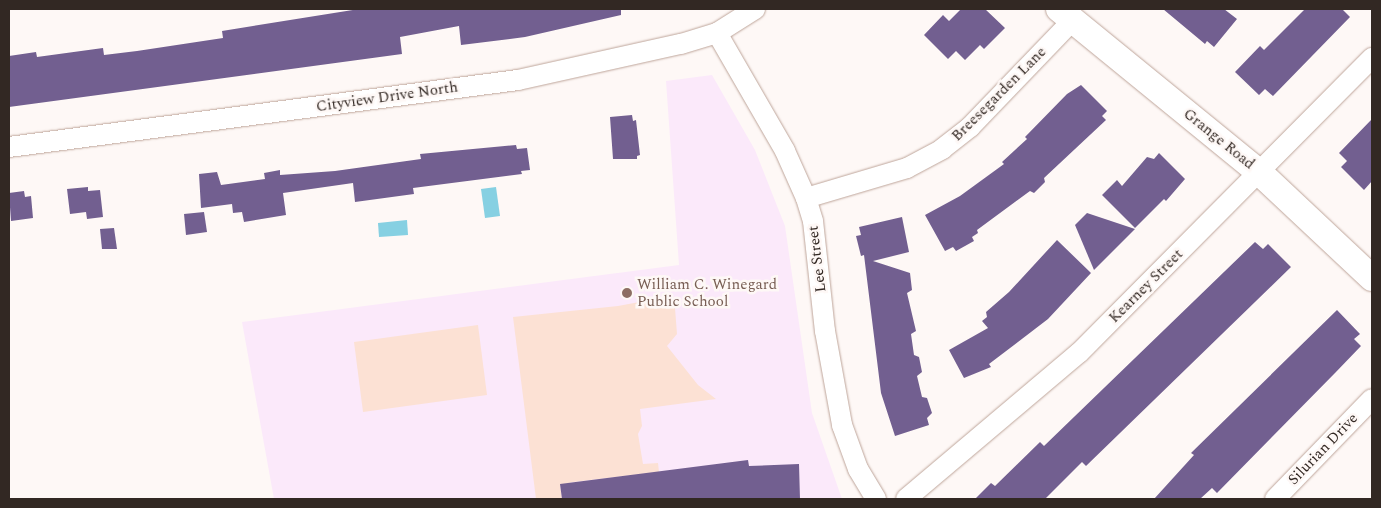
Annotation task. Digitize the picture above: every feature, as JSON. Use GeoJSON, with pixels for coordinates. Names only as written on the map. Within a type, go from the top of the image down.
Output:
{"type":"FeatureCollection","features":[{"type":"Feature","properties":{"kind":"main road","name":"Grange Road"},"geometry":{"type":"LineString","coordinates":[[1066,14],[1259,172],[1372,278]]}},
{"type":"Feature","properties":{"kind":"street","name":"Cityview Drive North"},"geometry":{"type":"LineString","coordinates":[[9,147],[518,80],[654,51],[717,33],[755,9]]}},
{"type":"Feature","properties":{"kind":"street","name":"Breesegarden Lane"},"geometry":{"type":"LineString","coordinates":[[806,198],[907,168],[942,149],[970,127],[1066,14]]}},
{"type":"Feature","properties":{"kind":"street","name":"Lee Street"},"geometry":{"type":"LineString","coordinates":[[717,33],[785,151],[806,198],[813,221],[825,331],[842,425],[858,469],[876,499]]}},
{"type":"Feature","properties":{"kind":"street","name":"Kearney Street"},"geometry":{"type":"LineString","coordinates":[[906,499],[1078,353],[1372,58]]}},
{"type":"Feature","properties":{"kind":"street","name":"Silurian Drive"},"geometry":{"type":"LineString","coordinates":[[1275,499],[1372,399]]}},
{"type":"Feature","properties":{"kind":"shaded area","name":"William C. Winegard Public School"},"geometry":{"type":"Polygon","coordinates":[[[712,75],[755,150],[785,226],[812,413],[842,499],[274,499],[242,322],[679,265],[666,81],[712,75]]]}},
{"type":"Feature","properties":{"kind":"shaded area"},"geometry":{"type":"Polygon","coordinates":[[[666,297],[669,307],[675,308],[677,334],[667,346],[698,385],[716,399],[640,409],[642,426],[638,434],[643,464],[658,463],[659,472],[573,482],[560,485],[562,499],[536,499],[513,317],[618,306],[666,297]]]}},
{"type":"Feature","properties":{"kind":"shaded area"},"geometry":{"type":"Polygon","coordinates":[[[478,325],[487,395],[363,412],[354,342],[478,325]]]}},
{"type":"Feature","properties":{"kind":"water"},"geometry":{"type":"Polygon","coordinates":[[[496,187],[500,216],[485,218],[481,189],[496,187]]]}},
{"type":"Feature","properties":{"kind":"water"},"geometry":{"type":"Polygon","coordinates":[[[407,220],[408,235],[379,237],[378,223],[407,220]]]}},
{"type":"Feature","properties":{"kind":"building"},"geometry":{"type":"Polygon","coordinates":[[[359,9],[621,9],[621,15],[525,37],[461,45],[459,26],[400,37],[402,54],[9,107],[9,56],[36,52],[37,57],[103,48],[104,55],[137,51],[223,38],[222,31],[359,9]]]}},
{"type":"Feature","properties":{"kind":"building"},"geometry":{"type":"Polygon","coordinates":[[[961,9],[985,9],[1005,28],[984,49],[980,45],[965,60],[956,51],[948,59],[924,35],[943,15],[949,21],[961,9]]]}},
{"type":"Feature","properties":{"kind":"building"},"geometry":{"type":"Polygon","coordinates":[[[1163,9],[1224,9],[1237,19],[1214,47],[1207,41],[1205,44],[1163,9]]]}},
{"type":"Feature","properties":{"kind":"building"},"geometry":{"type":"Polygon","coordinates":[[[1305,9],[1342,9],[1350,17],[1273,96],[1265,89],[1259,95],[1235,72],[1260,46],[1264,50],[1305,9]]]}},
{"type":"Feature","properties":{"kind":"building"},"geometry":{"type":"Polygon","coordinates":[[[1081,85],[1107,111],[1102,116],[1106,120],[1044,178],[1045,182],[1034,193],[1030,191],[977,230],[978,233],[972,237],[974,241],[956,251],[953,247],[945,251],[925,215],[960,196],[1004,164],[1002,162],[1027,139],[1025,137],[1067,94],[1081,85]]]}},
{"type":"Feature","properties":{"kind":"building"},"geometry":{"type":"Polygon","coordinates":[[[632,115],[633,121],[636,120],[640,155],[637,156],[637,159],[613,159],[610,117],[632,115]]]}},
{"type":"Feature","properties":{"kind":"building"},"geometry":{"type":"Polygon","coordinates":[[[1372,119],[1372,181],[1364,190],[1341,167],[1347,161],[1339,153],[1372,119]]]}},
{"type":"Feature","properties":{"kind":"building"},"geometry":{"type":"Polygon","coordinates":[[[516,145],[517,149],[527,148],[530,170],[521,171],[522,174],[413,188],[414,194],[355,202],[353,183],[283,193],[286,215],[244,222],[242,212],[233,213],[232,204],[201,208],[199,174],[217,172],[221,185],[265,179],[264,173],[280,170],[280,175],[335,171],[421,159],[420,154],[516,145]]]}},
{"type":"Feature","properties":{"kind":"building"},"geometry":{"type":"Polygon","coordinates":[[[1159,153],[1185,179],[1166,201],[1164,199],[1135,228],[1102,195],[1117,180],[1122,186],[1147,157],[1154,159],[1159,153]]]}},
{"type":"Feature","properties":{"kind":"building"},"geometry":{"type":"Polygon","coordinates":[[[88,187],[88,191],[100,190],[103,217],[87,219],[86,212],[70,214],[67,189],[88,187]]]}},
{"type":"Feature","properties":{"kind":"building"},"geometry":{"type":"Polygon","coordinates":[[[24,191],[25,197],[31,196],[33,218],[11,221],[9,193],[24,191]]]}},
{"type":"Feature","properties":{"kind":"building"},"geometry":{"type":"Polygon","coordinates":[[[204,212],[207,232],[186,235],[184,214],[204,212]]]}},
{"type":"Feature","properties":{"kind":"building"},"geometry":{"type":"Polygon","coordinates":[[[1087,213],[1135,229],[1094,270],[1075,225],[1087,213]]]}},
{"type":"Feature","properties":{"kind":"building"},"geometry":{"type":"Polygon","coordinates":[[[902,217],[909,252],[873,261],[910,273],[912,290],[907,293],[916,331],[911,334],[914,355],[919,357],[922,372],[917,376],[922,397],[927,398],[932,413],[927,418],[929,425],[895,436],[881,393],[864,255],[861,256],[856,236],[861,235],[859,227],[902,217]]]}},
{"type":"Feature","properties":{"kind":"building"},"geometry":{"type":"Polygon","coordinates":[[[114,228],[117,249],[102,249],[100,229],[114,228]]]}},
{"type":"Feature","properties":{"kind":"building"},"geometry":{"type":"Polygon","coordinates":[[[1057,240],[1091,273],[1048,319],[989,364],[991,367],[964,378],[949,350],[988,328],[982,321],[987,317],[986,312],[1009,292],[1057,240]]]}},
{"type":"Feature","properties":{"kind":"building"},"geometry":{"type":"Polygon","coordinates":[[[1255,242],[1263,249],[1268,244],[1291,267],[1086,466],[1082,462],[1045,499],[975,499],[991,483],[995,486],[1040,442],[1044,446],[1255,242]]]}},
{"type":"Feature","properties":{"kind":"building"},"geometry":{"type":"Polygon","coordinates":[[[1337,310],[1360,334],[1354,339],[1361,346],[1335,373],[1217,493],[1212,488],[1200,499],[1154,499],[1194,455],[1191,453],[1337,310]]]}},
{"type":"Feature","properties":{"kind":"building"},"geometry":{"type":"Polygon","coordinates":[[[748,460],[749,466],[799,464],[800,499],[562,499],[560,484],[748,460]]]}},
{"type":"Feature","properties":{"kind":"place","name":"William C. Winegard Public School"},"geometry":{"type":"Point","coordinates":[627,293]}}]}
